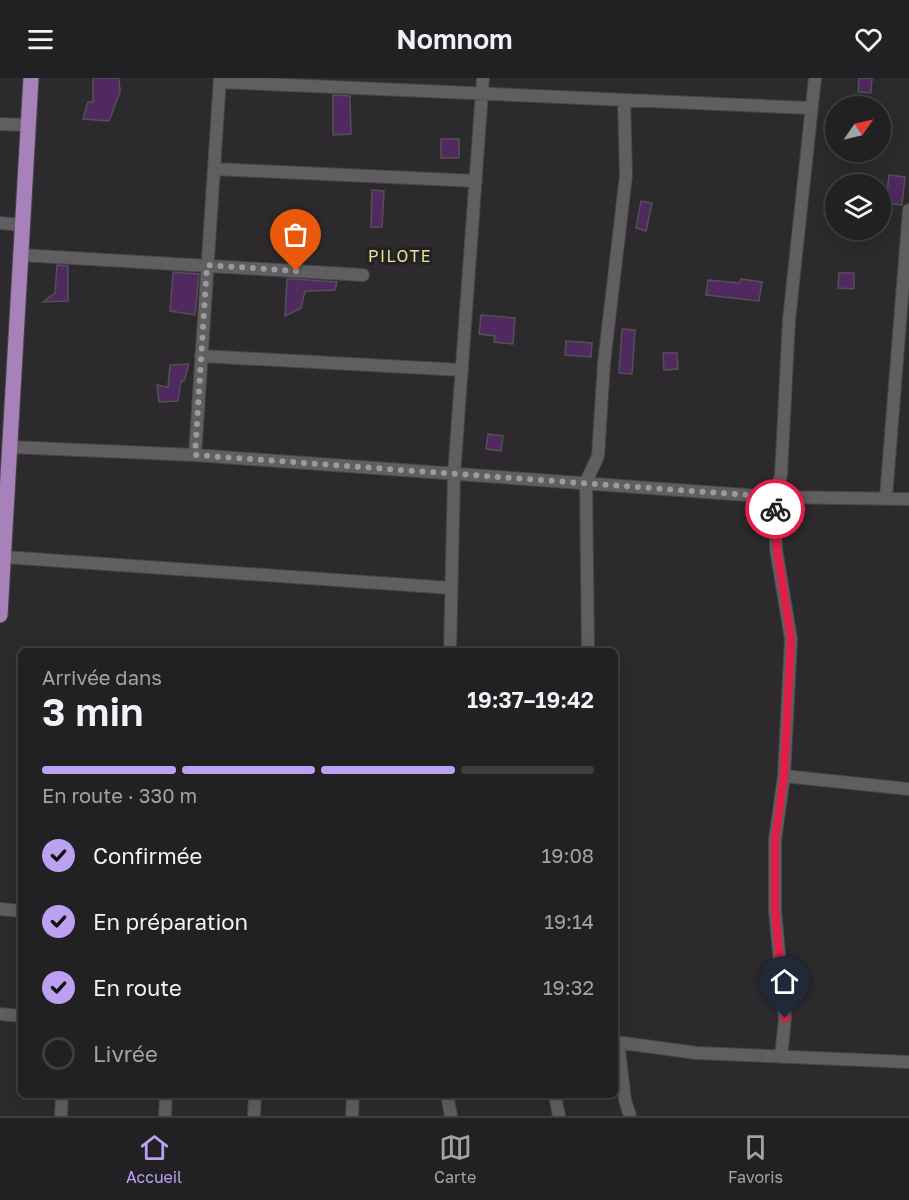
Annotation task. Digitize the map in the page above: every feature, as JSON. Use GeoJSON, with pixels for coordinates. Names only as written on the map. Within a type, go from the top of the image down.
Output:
{"type":"FeatureCollection","features":[{"type":"Feature","properties":{"kind":"main road"},"geometry":{"type":"LineString","coordinates":[[0,615],[4,557],[4,504],[10,447],[6,412],[21,255],[31,78]]}},
{"type":"Feature","properties":{"kind":"street"},"geometry":{"type":"LineString","coordinates":[[450,648],[454,475],[483,78]]}},
{"type":"Feature","properties":{"kind":"street"},"geometry":{"type":"LineString","coordinates":[[781,1057],[785,1018],[775,910],[775,850],[784,776],[791,639],[777,549],[775,497],[781,475],[789,320],[815,78]]}},
{"type":"Feature","properties":{"kind":"street"},"geometry":{"type":"LineString","coordinates":[[195,455],[220,80],[810,108]]}},
{"type":"Feature","properties":{"kind":"street"},"geometry":{"type":"LineString","coordinates":[[588,648],[586,482],[598,456],[604,363],[626,175],[624,100]]}},
{"type":"Feature","properties":{"kind":"street"},"geometry":{"type":"LineString","coordinates":[[0,124],[28,125]]}},
{"type":"Feature","properties":{"kind":"street"},"geometry":{"type":"LineString","coordinates":[[214,169],[476,181]]}},
{"type":"Feature","properties":{"kind":"street"},"geometry":{"type":"LineString","coordinates":[[885,497],[909,210]]}},
{"type":"Feature","properties":{"kind":"street"},"geometry":{"type":"LineString","coordinates":[[0,223],[23,225]]}},
{"type":"Feature","properties":{"kind":"street"},"geometry":{"type":"LineString","coordinates":[[21,255],[363,274]]}},
{"type":"Feature","properties":{"kind":"street"},"geometry":{"type":"LineString","coordinates":[[201,356],[462,370]]}},
{"type":"Feature","properties":{"kind":"street"},"geometry":{"type":"LineString","coordinates":[[10,447],[195,455],[775,497],[909,499]]}},
{"type":"Feature","properties":{"kind":"street"},"geometry":{"type":"LineString","coordinates":[[4,557],[451,588]]}},
{"type":"Feature","properties":{"kind":"street"},"geometry":{"type":"LineString","coordinates":[[784,776],[909,789]]}},
{"type":"Feature","properties":{"kind":"street"},"geometry":{"type":"LineString","coordinates":[[0,909],[18,911]]}},
{"type":"Feature","properties":{"kind":"street"},"geometry":{"type":"LineString","coordinates":[[0,1014],[18,1016]]}},
{"type":"Feature","properties":{"kind":"street"},"geometry":{"type":"LineString","coordinates":[[618,1042],[687,1052],[909,1062]]}},
{"type":"Feature","properties":{"kind":"street"},"geometry":{"type":"LineString","coordinates":[[618,1053],[630,1116]]}},
{"type":"Feature","properties":{"kind":"street"},"geometry":{"type":"LineString","coordinates":[[61,1116],[62,1098]]}},
{"type":"Feature","properties":{"kind":"street"},"geometry":{"type":"LineString","coordinates":[[165,1116],[166,1098]]}},
{"type":"Feature","properties":{"kind":"street"},"geometry":{"type":"LineString","coordinates":[[254,1116],[255,1098]]}},
{"type":"Feature","properties":{"kind":"street"},"geometry":{"type":"LineString","coordinates":[[352,1116],[353,1098]]}},
{"type":"Feature","properties":{"kind":"street"},"geometry":{"type":"LineString","coordinates":[[448,1098],[451,1116]]}},
{"type":"Feature","properties":{"kind":"street"},"geometry":{"type":"LineString","coordinates":[[556,1098],[559,1116]]}},
{"type":"Feature","properties":{"kind":"building"},"geometry":{"type":"Polygon","coordinates":[[[93,78],[119,78],[120,92],[109,121],[83,119],[88,102],[93,102],[93,78]]]}},
{"type":"Feature","properties":{"kind":"building"},"geometry":{"type":"Polygon","coordinates":[[[859,78],[872,78],[871,93],[858,92],[859,78]]]}},
{"type":"Feature","properties":{"kind":"building"},"geometry":{"type":"Polygon","coordinates":[[[333,95],[350,96],[351,134],[333,135],[333,95]]]}},
{"type":"Feature","properties":{"kind":"building"},"geometry":{"type":"Polygon","coordinates":[[[441,139],[459,139],[459,158],[441,158],[441,139]]]}},
{"type":"Feature","properties":{"kind":"building"},"geometry":{"type":"Polygon","coordinates":[[[891,175],[905,177],[902,205],[891,204],[891,175]]]}},
{"type":"Feature","properties":{"kind":"building"},"geometry":{"type":"Polygon","coordinates":[[[372,190],[384,191],[382,227],[371,227],[372,190]]]}},
{"type":"Feature","properties":{"kind":"building"},"geometry":{"type":"Polygon","coordinates":[[[641,201],[652,203],[646,231],[636,228],[641,201]]]}},
{"type":"Feature","properties":{"kind":"building"},"geometry":{"type":"Polygon","coordinates":[[[57,265],[68,266],[68,301],[43,302],[55,293],[57,265]]]}},
{"type":"Feature","properties":{"kind":"building"},"geometry":{"type":"Polygon","coordinates":[[[173,272],[199,274],[195,315],[170,311],[173,272]]]}},
{"type":"Feature","properties":{"kind":"building"},"geometry":{"type":"Polygon","coordinates":[[[839,273],[854,273],[854,289],[838,288],[839,273]]]}},
{"type":"Feature","properties":{"kind":"building"},"geometry":{"type":"Polygon","coordinates":[[[287,279],[337,282],[335,290],[305,291],[301,308],[285,316],[287,279]]]}},
{"type":"Feature","properties":{"kind":"building"},"geometry":{"type":"Polygon","coordinates":[[[741,279],[762,282],[759,301],[706,295],[708,280],[740,283],[741,279]]]}},
{"type":"Feature","properties":{"kind":"building"},"geometry":{"type":"Polygon","coordinates":[[[481,315],[515,318],[513,344],[494,342],[495,336],[479,334],[481,315]]]}},
{"type":"Feature","properties":{"kind":"building"},"geometry":{"type":"Polygon","coordinates":[[[622,329],[635,330],[632,374],[619,373],[622,329]]]}},
{"type":"Feature","properties":{"kind":"building"},"geometry":{"type":"Polygon","coordinates":[[[566,341],[592,343],[591,357],[565,355],[566,341]]]}},
{"type":"Feature","properties":{"kind":"building"},"geometry":{"type":"Polygon","coordinates":[[[663,353],[677,353],[678,369],[664,370],[663,353]]]}},
{"type":"Feature","properties":{"kind":"building"},"geometry":{"type":"Polygon","coordinates":[[[189,364],[184,381],[181,381],[178,401],[159,402],[157,385],[168,387],[170,365],[189,364]]]}},
{"type":"Feature","properties":{"kind":"building"},"geometry":{"type":"Polygon","coordinates":[[[488,434],[503,436],[501,451],[486,449],[488,434]]]}},
{"type":"Feature","properties":{"kind":"way so far"},"geometry":{"type":"LineString","coordinates":[[296,271],[207,265],[195,455],[775,497],[775,509]]}},
{"type":"Feature","properties":{"kind":"district","name":"PILOTE"},"geometry":{"type":"Point","coordinates":[400,256]}},
{"type":"Feature","properties":{"kind":"route"},"geometry":{"type":"LineString","coordinates":[[775,509],[777,549],[791,639],[784,776],[775,840],[775,910],[785,1018]]}}]}
